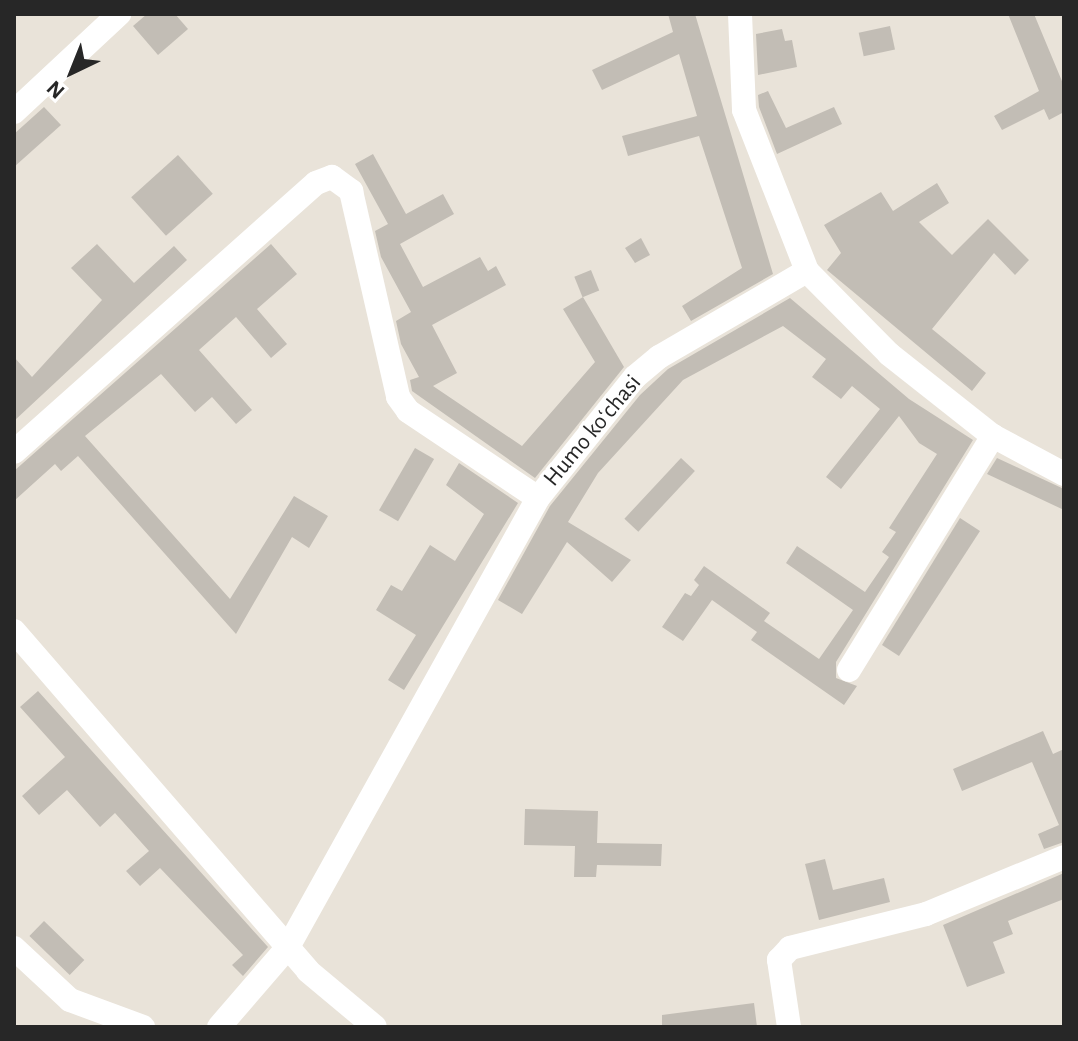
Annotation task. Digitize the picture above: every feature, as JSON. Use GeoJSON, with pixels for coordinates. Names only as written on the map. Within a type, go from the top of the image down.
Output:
{"type":"FeatureCollection","features":[{"type":"Feature","properties":{"kind":"street"},"geometry":{"type":"LineString","coordinates":[[14,112],[119,14]]}},
{"type":"Feature","properties":{"kind":"street"},"geometry":{"type":"LineString","coordinates":[[740,14],[737,58],[744,110],[807,271],[889,354],[993,436],[1064,474]]}},
{"type":"Feature","properties":{"kind":"street"},"geometry":{"type":"LineString","coordinates":[[14,452],[316,183],[332,177],[351,191],[398,397],[408,411],[538,498]]}},
{"type":"Feature","properties":{"kind":"street","name":"Humo koʻchasi"},"geometry":{"type":"LineString","coordinates":[[219,1027],[288,947],[538,498],[635,377],[659,357],[807,271]]}},
{"type":"Feature","properties":{"kind":"street"},"geometry":{"type":"LineString","coordinates":[[849,670],[993,436]]}},
{"type":"Feature","properties":{"kind":"street"},"geometry":{"type":"LineString","coordinates":[[14,631],[288,947],[328,990],[375,1027]]}},
{"type":"Feature","properties":{"kind":"street"},"geometry":{"type":"LineString","coordinates":[[789,1027],[779,960],[790,948],[926,914],[1064,857]]}},
{"type":"Feature","properties":{"kind":"street"},"geometry":{"type":"LineString","coordinates":[[14,948],[70,1000],[143,1027]]}},
{"type":"Feature","properties":{"kind":"building"},"geometry":{"type":"Polygon","coordinates":[[[147,14],[175,14],[188,29],[158,55],[133,26],[147,14]]]}},
{"type":"Feature","properties":{"kind":"building"},"geometry":{"type":"Polygon","coordinates":[[[668,14],[695,14],[773,274],[691,321],[682,306],[742,268],[699,136],[628,156],[622,136],[697,116],[679,54],[602,90],[592,70],[673,32],[668,14]]]}},
{"type":"Feature","properties":{"kind":"building"},"geometry":{"type":"Polygon","coordinates":[[[1008,14],[1034,14],[1064,86],[1064,112],[1049,120],[1044,109],[1002,130],[994,116],[1039,91],[1008,14]]]}},
{"type":"Feature","properties":{"kind":"building"},"geometry":{"type":"Polygon","coordinates":[[[890,26],[895,49],[864,56],[859,33],[890,26]]]}},
{"type":"Feature","properties":{"kind":"building"},"geometry":{"type":"Polygon","coordinates":[[[782,29],[785,41],[792,40],[797,67],[758,75],[756,34],[782,29]]]}},
{"type":"Feature","properties":{"kind":"building"},"geometry":{"type":"Polygon","coordinates":[[[768,91],[786,128],[834,107],[842,124],[777,154],[759,107],[758,95],[768,91]]]}},
{"type":"Feature","properties":{"kind":"building"},"geometry":{"type":"Polygon","coordinates":[[[44,107],[61,125],[14,167],[14,134],[44,107]]]}},
{"type":"Feature","properties":{"kind":"building"},"geometry":{"type":"Polygon","coordinates":[[[373,154],[406,214],[443,194],[454,214],[400,244],[423,287],[480,257],[488,271],[496,266],[506,285],[432,325],[457,373],[433,386],[522,446],[595,362],[563,309],[583,297],[624,367],[535,478],[412,391],[410,380],[419,377],[401,344],[396,321],[411,312],[381,257],[375,231],[388,224],[355,164],[373,154]]]}},
{"type":"Feature","properties":{"kind":"building"},"geometry":{"type":"Polygon","coordinates":[[[178,155],[213,194],[166,236],[131,197],[178,155]]]}},
{"type":"Feature","properties":{"kind":"building"},"geometry":{"type":"Polygon","coordinates":[[[937,183],[949,203],[919,222],[952,255],[988,219],[1029,260],[1015,275],[994,253],[932,329],[986,373],[972,391],[827,270],[841,253],[824,225],[881,192],[893,211],[937,183]]]}},
{"type":"Feature","properties":{"kind":"building"},"geometry":{"type":"Polygon","coordinates":[[[641,238],[650,255],[635,263],[625,248],[641,238]]]}},
{"type":"Feature","properties":{"kind":"building"},"geometry":{"type":"Polygon","coordinates":[[[97,244],[134,283],[174,246],[187,260],[14,421],[14,357],[32,377],[102,300],[71,268],[97,244]]]}},
{"type":"Feature","properties":{"kind":"building"},"geometry":{"type":"Polygon","coordinates":[[[271,244],[297,274],[257,309],[287,344],[271,358],[236,317],[199,350],[252,410],[236,424],[212,397],[195,412],[161,374],[85,436],[230,599],[294,496],[328,516],[309,548],[292,537],[236,634],[78,456],[61,471],[55,464],[14,501],[14,471],[271,244]]]}},
{"type":"Feature","properties":{"kind":"building"},"geometry":{"type":"Polygon","coordinates":[[[591,270],[599,290],[583,297],[574,277],[591,270]]]}},
{"type":"Feature","properties":{"kind":"building"},"geometry":{"type":"Polygon","coordinates":[[[790,298],[909,399],[973,440],[836,662],[836,678],[857,686],[844,705],[751,640],[757,632],[712,600],[683,641],[662,627],[685,593],[691,596],[699,585],[694,580],[704,566],[770,613],[764,621],[819,659],[853,610],[786,563],[797,546],[865,592],[889,557],[882,552],[896,532],[889,528],[937,454],[919,443],[899,416],[841,489],[826,477],[880,409],[852,386],[841,399],[812,377],[826,359],[783,326],[683,380],[598,473],[568,522],[631,560],[612,582],[567,542],[522,614],[498,600],[550,506],[640,395],[668,369],[790,298]]]}},
{"type":"Feature","properties":{"kind":"building"},"geometry":{"type":"Polygon","coordinates":[[[415,448],[434,459],[398,521],[379,510],[415,448]]]}},
{"type":"Feature","properties":{"kind":"building"},"geometry":{"type":"Polygon","coordinates":[[[681,458],[695,471],[638,532],[624,519],[681,458]]]}},
{"type":"Feature","properties":{"kind":"building"},"geometry":{"type":"Polygon","coordinates":[[[997,458],[1064,489],[1064,510],[987,474],[997,458]]]}},
{"type":"Feature","properties":{"kind":"building"},"geometry":{"type":"Polygon","coordinates":[[[459,463],[518,503],[404,690],[388,680],[416,635],[376,610],[391,585],[402,591],[430,545],[455,561],[484,514],[446,485],[459,463]]]}},
{"type":"Feature","properties":{"kind":"building"},"geometry":{"type":"Polygon","coordinates":[[[960,518],[980,531],[899,656],[882,645],[960,518]]]}},
{"type":"Feature","properties":{"kind":"building"},"geometry":{"type":"Polygon","coordinates":[[[38,691],[268,947],[243,976],[232,965],[243,955],[160,868],[140,886],[126,871],[149,851],[115,813],[100,827],[67,790],[39,815],[22,796],[65,757],[20,707],[38,691]]]}},
{"type":"Feature","properties":{"kind":"building"},"geometry":{"type":"Polygon","coordinates":[[[1043,731],[1053,754],[1064,749],[1064,842],[1044,849],[1038,834],[1059,825],[1032,762],[962,791],[953,769],[1043,731]]]}},
{"type":"Feature","properties":{"kind":"building"},"geometry":{"type":"Polygon","coordinates":[[[525,809],[598,811],[597,843],[662,844],[661,866],[597,865],[596,877],[574,877],[575,846],[524,845],[525,809]]]}},
{"type":"Feature","properties":{"kind":"building"},"geometry":{"type":"Polygon","coordinates":[[[825,859],[833,890],[884,878],[890,902],[819,920],[805,864],[825,859]]]}},
{"type":"Feature","properties":{"kind":"building"},"geometry":{"type":"Polygon","coordinates":[[[1064,873],[1064,899],[1008,921],[1013,934],[993,942],[1005,973],[967,987],[943,925],[1064,873]]]}},
{"type":"Feature","properties":{"kind":"building"},"geometry":{"type":"Polygon","coordinates":[[[44,921],[84,960],[70,975],[29,936],[44,921]]]}},
{"type":"Feature","properties":{"kind":"building"},"geometry":{"type":"Polygon","coordinates":[[[754,1003],[757,1027],[662,1027],[662,1015],[754,1003]]]}}]}
